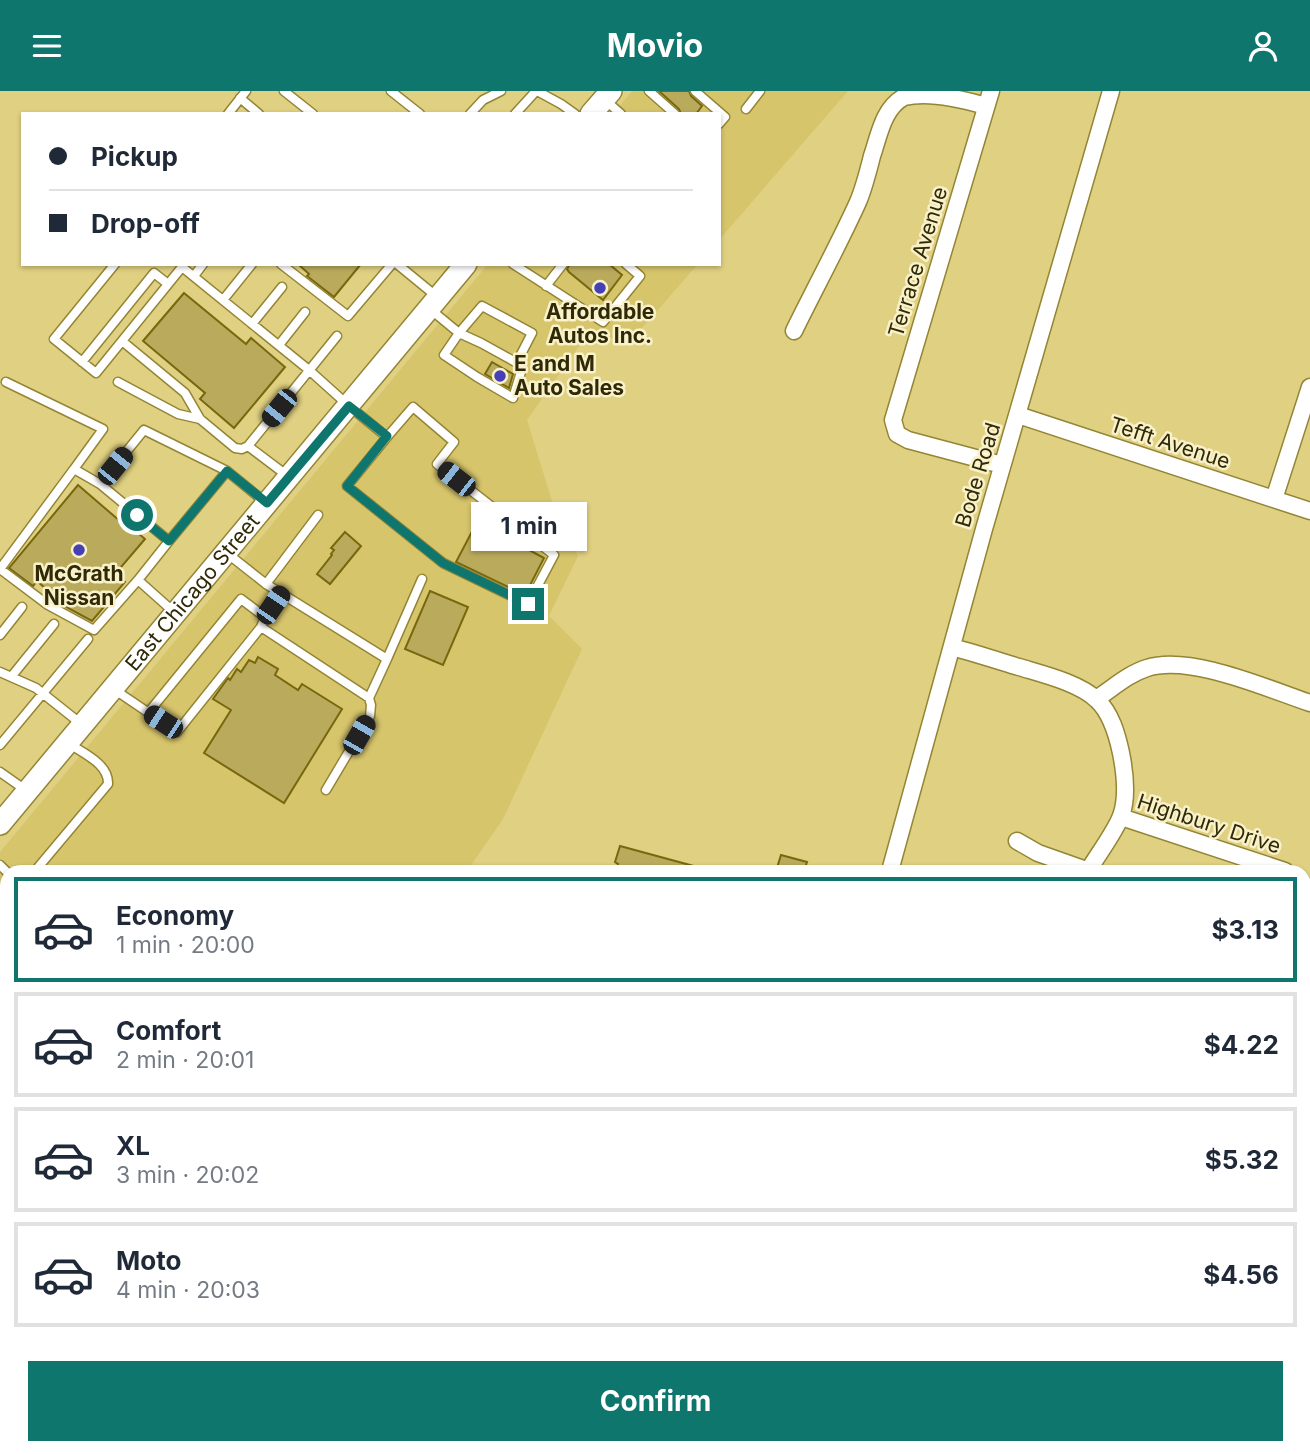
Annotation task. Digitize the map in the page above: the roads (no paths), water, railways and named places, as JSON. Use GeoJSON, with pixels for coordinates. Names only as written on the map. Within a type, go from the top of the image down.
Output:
{"type":"FeatureCollection","features":[{"type":"Feature","properties":{"kind":"main road","name":"East Chicago Street"},"geometry":{"type":"LineString","coordinates":[[0,824],[464,266]]}},
{"type":"Feature","properties":{"kind":"street","name":"Bode Road"},"geometry":{"type":"LineString","coordinates":[[892,865],[1002,465],[1111,91]]}},
{"type":"Feature","properties":{"kind":"street"},"geometry":{"type":"LineString","coordinates":[[793,331],[858,202],[881,128],[892,106],[904,96],[926,92],[989,99]]}},
{"type":"Feature","properties":{"kind":"street","name":"Terrace Avenue"},"geometry":{"type":"LineString","coordinates":[[989,99],[893,420],[895,431],[901,437],[1002,465]]}},
{"type":"Feature","properties":{"kind":"street"},"geometry":{"type":"LineString","coordinates":[[1275,499],[1310,387]]}},
{"type":"Feature","properties":{"kind":"street","name":"Tefft Avenue"},"geometry":{"type":"LineString","coordinates":[[1018,415],[1310,511]]}},
{"type":"Feature","properties":{"kind":"street"},"geometry":{"type":"LineString","coordinates":[[952,647],[1055,678],[1096,699],[1126,677],[1149,667],[1175,665],[1196,666],[1310,703]]}},
{"type":"Feature","properties":{"kind":"street","name":"Highbury Drive"},"geometry":{"type":"LineString","coordinates":[[1092,865],[1121,817],[1125,789],[1119,741],[1109,717],[1096,699]]}},
{"type":"Feature","properties":{"kind":"street","name":"Highbury Drive"},"geometry":{"type":"LineString","coordinates":[[1121,817],[1267,865]]}},
{"type":"Feature","properties":{"kind":"street","name":"Highbury Drive"},"geometry":{"type":"LineString","coordinates":[[1017,841],[1038,853],[1071,865]]}},
{"type":"Feature","properties":{"kind":"lane"},"geometry":{"type":"LineString","coordinates":[[285,91],[311,112]]}},
{"type":"Feature","properties":{"kind":"lane"},"geometry":{"type":"LineString","coordinates":[[391,91],[417,112]]}},
{"type":"Feature","properties":{"kind":"lane"},"geometry":{"type":"LineString","coordinates":[[472,112],[483,100],[501,91]]}},
{"type":"Feature","properties":{"kind":"lane"},"geometry":{"type":"LineString","coordinates":[[517,112],[537,91],[572,112]]}},
{"type":"Feature","properties":{"kind":"lane"},"geometry":{"type":"LineString","coordinates":[[649,91],[673,112]]}},
{"type":"Feature","properties":{"kind":"lane"},"geometry":{"type":"LineString","coordinates":[[695,91],[719,112]]}},
{"type":"Feature","properties":{"kind":"lane"},"geometry":{"type":"LineString","coordinates":[[746,109],[760,91]]}},
{"type":"Feature","properties":{"kind":"lane"},"geometry":{"type":"LineString","coordinates":[[230,112],[243,95],[257,112]]}},
{"type":"Feature","properties":{"kind":"lane"},"geometry":{"type":"LineString","coordinates":[[602,101],[618,112]]}},
{"type":"Feature","properties":{"kind":"lane"},"geometry":{"type":"LineString","coordinates":[[113,266],[54,339],[96,373],[181,266],[387,436]]}},
{"type":"Feature","properties":{"kind":"lane"},"geometry":{"type":"LineString","coordinates":[[194,276],[202,266]]}},
{"type":"Feature","properties":{"kind":"lane"},"geometry":{"type":"LineString","coordinates":[[223,300],[249,266]]}},
{"type":"Feature","properties":{"kind":"lane"},"geometry":{"type":"LineString","coordinates":[[284,266],[348,316],[392,266]]}},
{"type":"Feature","properties":{"kind":"lane"},"geometry":{"type":"LineString","coordinates":[[396,266],[434,303],[459,333],[517,362],[521,371],[513,398],[444,355],[459,333],[482,306],[532,333],[517,362]]}},
{"type":"Feature","properties":{"kind":"lane"},"geometry":{"type":"LineString","coordinates":[[516,266],[603,321],[640,276],[628,266]]}},
{"type":"Feature","properties":{"kind":"lane"},"geometry":{"type":"LineString","coordinates":[[546,286],[561,266]]}},
{"type":"Feature","properties":{"kind":"lane"},"geometry":{"type":"LineString","coordinates":[[82,362],[154,273],[168,284]]}},
{"type":"Feature","properties":{"kind":"lane"},"geometry":{"type":"LineString","coordinates":[[252,324],[282,287]]}},
{"type":"Feature","properties":{"kind":"lane"},"geometry":{"type":"LineString","coordinates":[[279,345],[305,312]]}},
{"type":"Feature","properties":{"kind":"lane"},"geometry":{"type":"LineString","coordinates":[[122,341],[184,393],[200,419],[235,448],[242,449],[248,446],[337,336]]}},
{"type":"Feature","properties":{"kind":"lane"},"geometry":{"type":"LineString","coordinates":[[6,382],[103,429],[0,569],[48,605],[94,630],[227,471]]}},
{"type":"Feature","properties":{"kind":"lane"},"geometry":{"type":"LineString","coordinates":[[118,382],[178,414],[200,419]]}},
{"type":"Feature","properties":{"kind":"lane"},"geometry":{"type":"LineString","coordinates":[[413,407],[454,442],[437,464],[554,555],[528,604],[443,563],[347,486],[387,436],[413,407]]}},
{"type":"Feature","properties":{"kind":"lane"},"geometry":{"type":"LineString","coordinates":[[100,484],[144,430],[227,471],[267,503]]}},
{"type":"Feature","properties":{"kind":"lane"},"geometry":{"type":"LineString","coordinates":[[248,446],[289,477]]}},
{"type":"Feature","properties":{"kind":"lane"},"geometry":{"type":"LineString","coordinates":[[74,469],[100,484],[169,541]]}},
{"type":"Feature","properties":{"kind":"lane"},"geometry":{"type":"LineString","coordinates":[[266,583],[318,515]]}},
{"type":"Feature","properties":{"kind":"lane"},"geometry":{"type":"LineString","coordinates":[[226,552],[281,593],[387,659]]}},
{"type":"Feature","properties":{"kind":"lane"},"geometry":{"type":"LineString","coordinates":[[326,790],[370,716],[369,698],[422,579]]}},
{"type":"Feature","properties":{"kind":"lane"},"geometry":{"type":"LineString","coordinates":[[138,580],[175,613]]}},
{"type":"Feature","properties":{"kind":"lane"},"geometry":{"type":"LineString","coordinates":[[112,688],[177,732],[261,627],[281,593]]}},
{"type":"Feature","properties":{"kind":"lane"},"geometry":{"type":"LineString","coordinates":[[148,713],[241,599],[265,617]]}},
{"type":"Feature","properties":{"kind":"lane"},"geometry":{"type":"LineString","coordinates":[[0,635],[22,607]]}},
{"type":"Feature","properties":{"kind":"lane"},"geometry":{"type":"LineString","coordinates":[[11,677],[54,624]]}},
{"type":"Feature","properties":{"kind":"lane"},"geometry":{"type":"LineString","coordinates":[[261,627],[369,698]]}},
{"type":"Feature","properties":{"kind":"lane"},"geometry":{"type":"LineString","coordinates":[[0,745],[88,639]]}},
{"type":"Feature","properties":{"kind":"lane"},"geometry":{"type":"LineString","coordinates":[[0,673],[36,688],[83,725]]}},
{"type":"Feature","properties":{"kind":"lane"},"geometry":{"type":"LineString","coordinates":[[40,865],[108,784],[108,776],[103,768],[68,742]]}},
{"type":"Feature","properties":{"kind":"lane"},"geometry":{"type":"LineString","coordinates":[[0,772],[27,791]]}},
{"type":"Feature","properties":{"kind":"place","name":"Affordable Autos Inc."},"geometry":{"type":"Point","coordinates":[600,288]}},
{"type":"Feature","properties":{"kind":"place","name":"E and M Auto Sales"},"geometry":{"type":"Point","coordinates":[500,376]}},
{"type":"Feature","properties":{"kind":"place","name":"McGrath Nissan"},"geometry":{"type":"Point","coordinates":[79,550]}}]}
